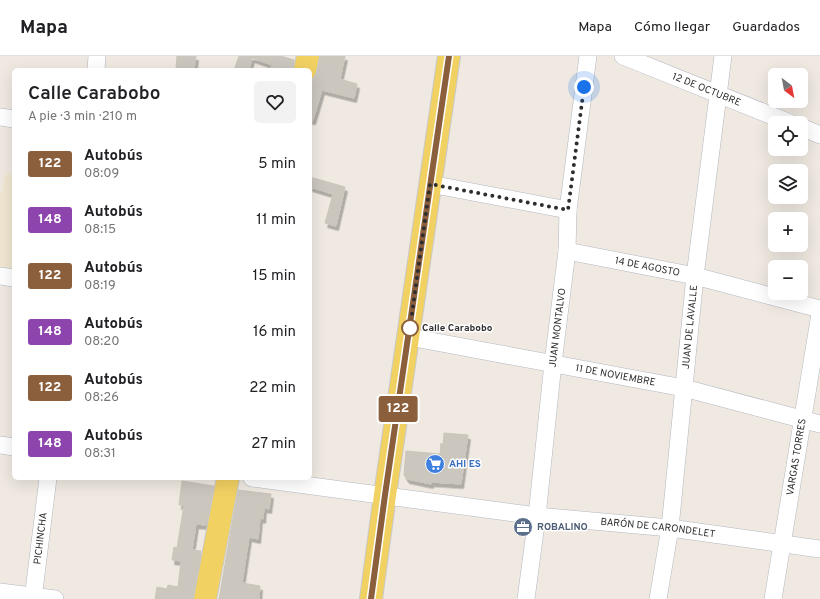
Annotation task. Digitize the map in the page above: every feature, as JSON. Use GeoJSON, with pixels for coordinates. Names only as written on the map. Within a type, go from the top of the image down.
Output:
{"type":"FeatureCollection","features":[{"type":"Feature","properties":{"kind":"main road"},"geometry":{"type":"LineString","coordinates":[[305,68],[308,56]]}},
{"type":"Feature","properties":{"kind":"main road"},"geometry":{"type":"LineString","coordinates":[[371,599],[449,56]]}},
{"type":"Feature","properties":{"kind":"main road"},"geometry":{"type":"LineString","coordinates":[[205,599],[228,480]]}},
{"type":"Feature","properties":{"kind":"street"},"geometry":{"type":"LineString","coordinates":[[96,68],[97,56]]}},
{"type":"Feature","properties":{"kind":"street","name":"JUAN MONTALVO"},"geometry":{"type":"LineString","coordinates":[[526,599],[537,516],[567,250],[568,210],[588,56]]}},
{"type":"Feature","properties":{"kind":"street","name":"12 DE OCTUBRE"},"geometry":{"type":"LineString","coordinates":[[623,56],[773,116]]}},
{"type":"Feature","properties":{"kind":"street","name":"JUAN DE LAVALLE"},"geometry":{"type":"LineString","coordinates":[[658,599],[670,528],[695,276],[723,56]]}},
{"type":"Feature","properties":{"kind":"street"},"geometry":{"type":"LineString","coordinates":[[0,117],[12,119]]}},
{"type":"Feature","properties":{"kind":"street"},"geometry":{"type":"LineString","coordinates":[[808,130],[820,135]]}},
{"type":"Feature","properties":{"kind":"street"},"geometry":{"type":"LineString","coordinates":[[430,184],[568,210]]}},
{"type":"Feature","properties":{"kind":"street","name":"14 DE AGOSTO"},"geometry":{"type":"LineString","coordinates":[[567,250],[695,276],[820,309]]}},
{"type":"Feature","properties":{"kind":"street"},"geometry":{"type":"LineString","coordinates":[[0,276],[12,278]]}},
{"type":"Feature","properties":{"kind":"street","name":"VARGAS TORRES"},"geometry":{"type":"LineString","coordinates":[[773,599],[820,314]]}},
{"type":"Feature","properties":{"kind":"street","name":"11 DE NOVIEMBRE"},"geometry":{"type":"LineString","coordinates":[[409,337],[684,388],[820,424]]}},
{"type":"Feature","properties":{"kind":"street"},"geometry":{"type":"LineString","coordinates":[[0,445],[12,447]]}},
{"type":"Feature","properties":{"kind":"street","name":"PICHINCHA"},"geometry":{"type":"LineString","coordinates":[[33,598],[48,480]]}},
{"type":"Feature","properties":{"kind":"street"},"geometry":{"type":"LineString","coordinates":[[268,480],[385,495]]}},
{"type":"Feature","properties":{"kind":"street","name":"BARÓN DE CARONDELET"},"geometry":{"type":"LineString","coordinates":[[385,495],[537,516],[670,528],[820,549]]}},
{"type":"Feature","properties":{"kind":"street"},"geometry":{"type":"LineString","coordinates":[[0,592],[33,598],[55,599]]}},
{"type":"Feature","properties":{"kind":"shaded area"},"geometry":{"type":"Polygon","coordinates":[[[5,174],[12,175],[12,269],[0,267],[0,192],[2,192],[5,174]]]}},
{"type":"Feature","properties":{"kind":"building"},"geometry":{"type":"Polygon","coordinates":[[[177,56],[196,56],[194,68],[176,68],[177,56]]]}},
{"type":"Feature","properties":{"kind":"building"},"geometry":{"type":"Polygon","coordinates":[[[239,56],[281,56],[294,60],[293,68],[271,68],[272,65],[252,58],[250,68],[235,68],[239,56]]]}},
{"type":"Feature","properties":{"kind":"building"},"geometry":{"type":"Polygon","coordinates":[[[320,56],[345,56],[340,79],[357,84],[354,98],[322,90],[312,120],[312,83],[317,73],[320,56]]]}},
{"type":"Feature","properties":{"kind":"building"},"geometry":{"type":"Polygon","coordinates":[[[312,178],[345,187],[336,226],[325,223],[333,194],[312,188],[312,178]]]}},
{"type":"Feature","properties":{"kind":"building","name":"AHI ES"},"geometry":{"type":"Polygon","coordinates":[[[444,433],[468,435],[461,484],[431,482],[431,484],[407,479],[404,475],[406,451],[440,454],[441,443],[443,445],[444,433]]]}},
{"type":"Feature","properties":{"kind":"building"},"geometry":{"type":"Polygon","coordinates":[[[182,481],[214,486],[206,525],[196,524],[192,550],[201,551],[193,599],[155,599],[157,587],[167,589],[168,585],[178,587],[181,561],[172,560],[174,547],[177,548],[184,505],[179,505],[182,481]]]}},
{"type":"Feature","properties":{"kind":"building"},"geometry":{"type":"Polygon","coordinates":[[[238,490],[271,494],[269,509],[264,508],[263,519],[260,518],[258,539],[249,537],[242,583],[260,586],[259,599],[219,599],[238,490]]]}},
{"type":"Feature","properties":{"kind":"bus line","name":"122"},"geometry":{"type":"LineString","coordinates":[[371,599],[449,56]]}},
{"type":"Feature","properties":{"kind":"place","name":"Calle Carabobo"},"geometry":{"type":"Point","coordinates":[410,328]}},
{"type":"Feature","properties":{"kind":"place","name":"AHI ES"},"geometry":{"type":"Point","coordinates":[435,464]}},
{"type":"Feature","properties":{"kind":"place","name":"ROBALINO"},"geometry":{"type":"Point","coordinates":[523,527]}},
{"type":"Feature","properties":{"kind":"route"},"geometry":{"type":"LineString","coordinates":[[410,328],[430,184],[568,210],[584,87]]}}]}
